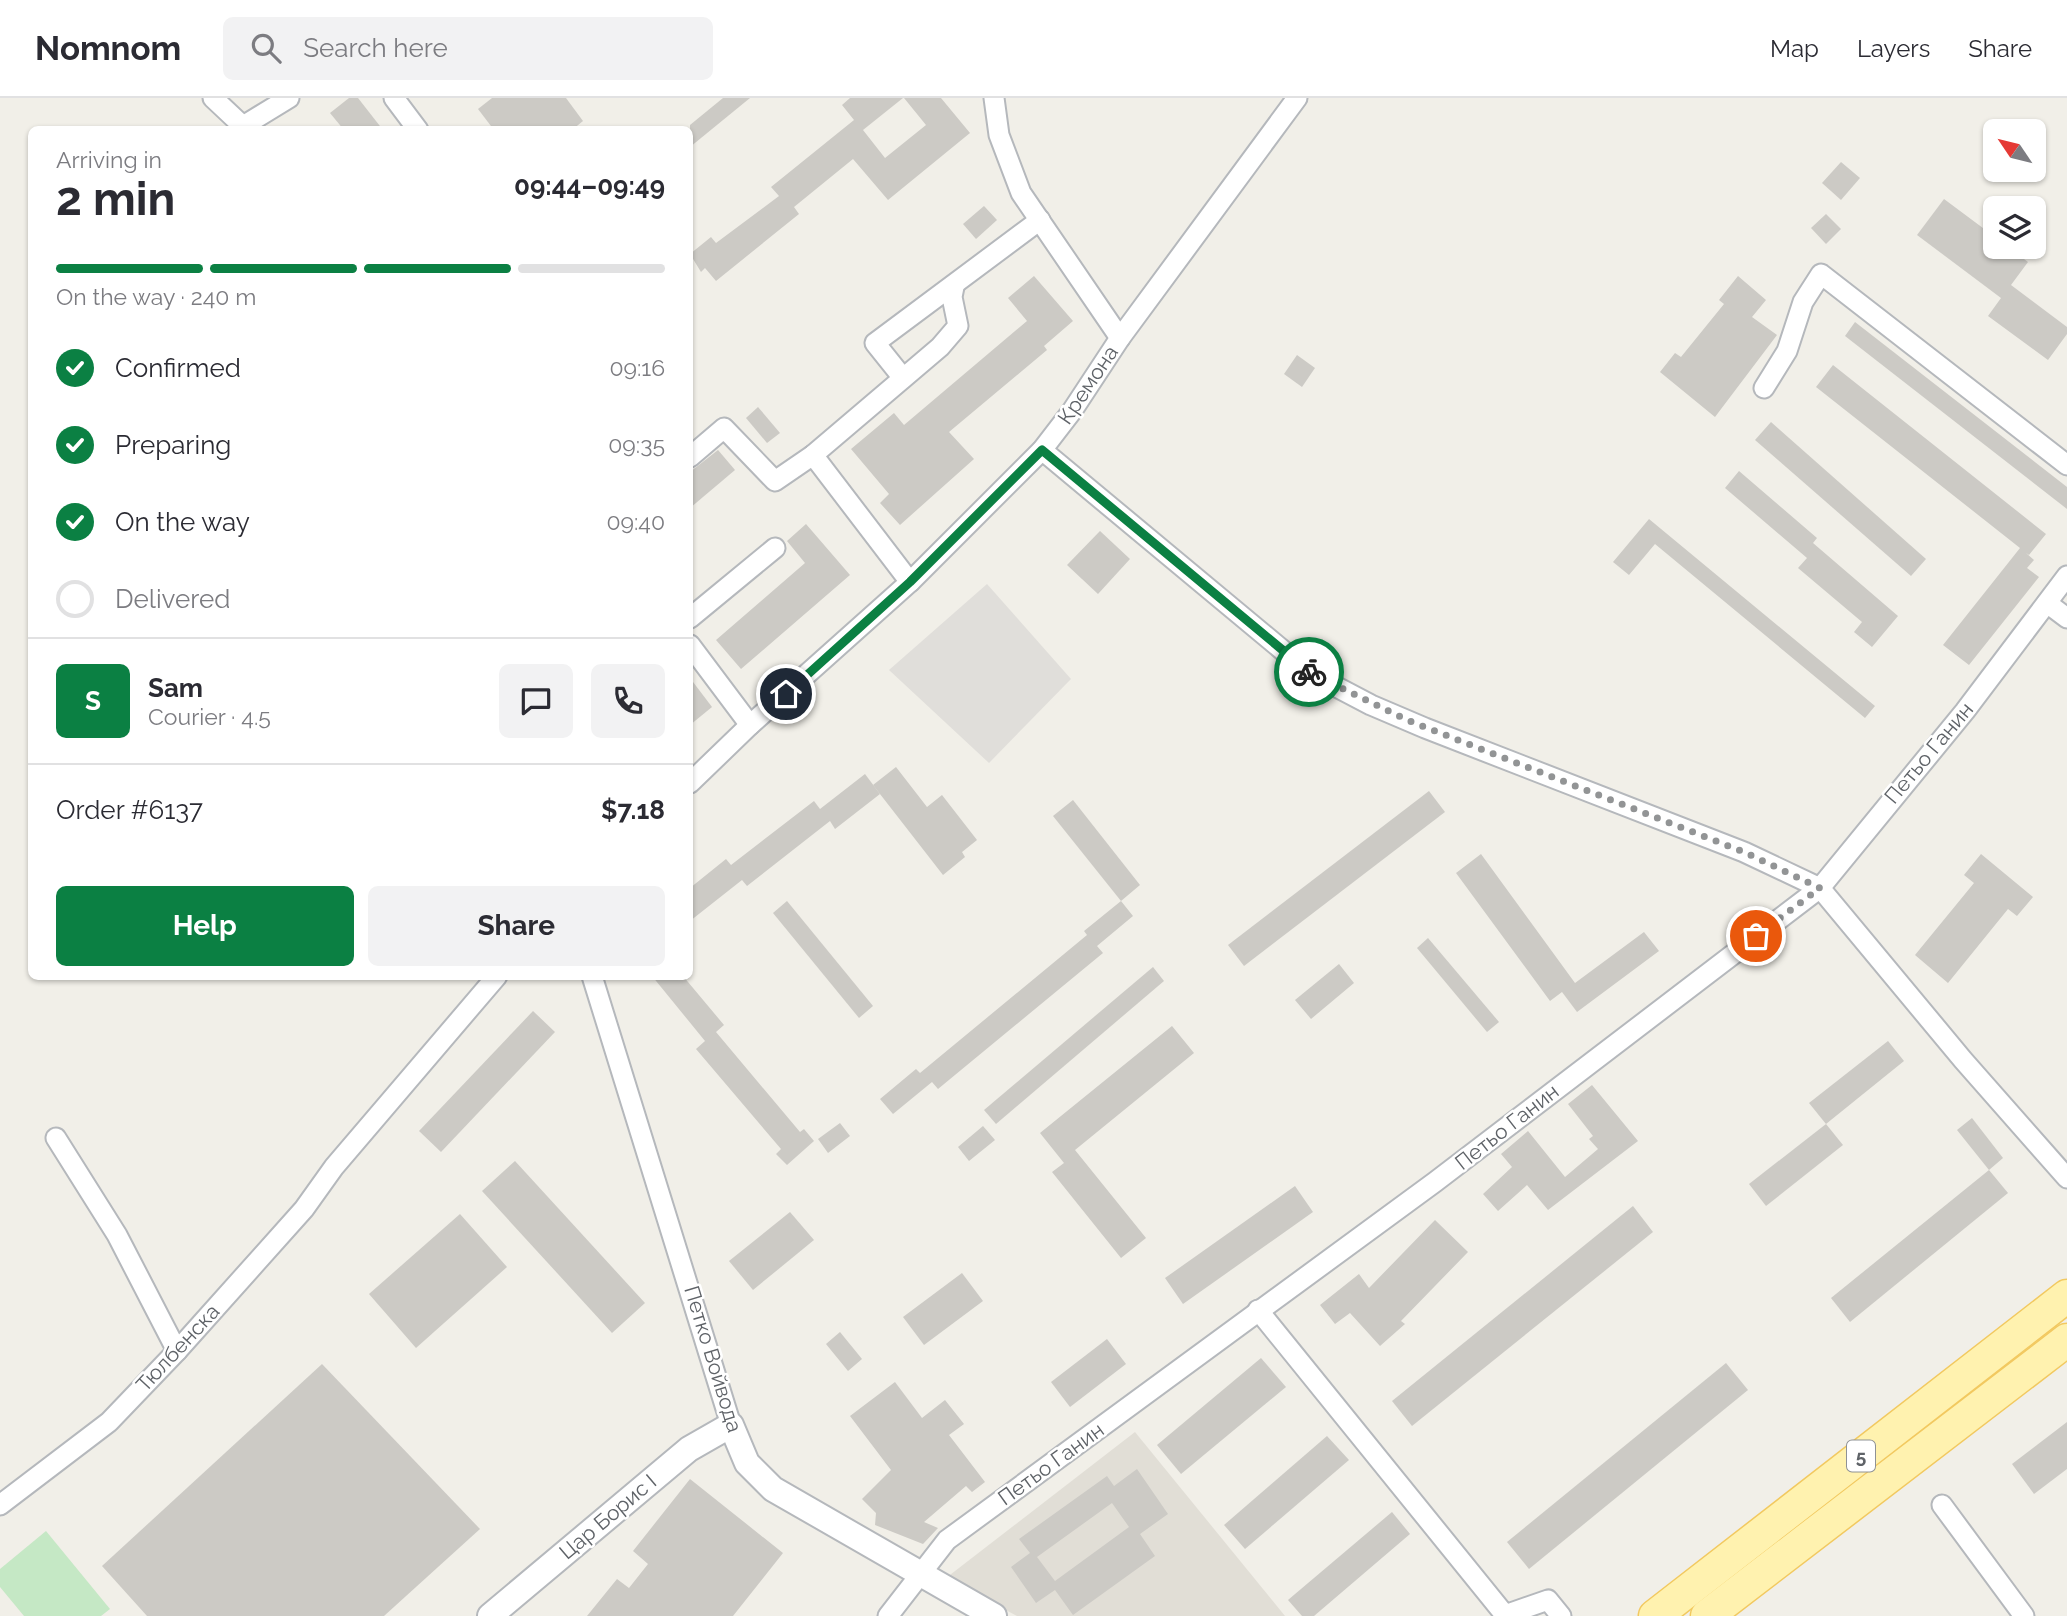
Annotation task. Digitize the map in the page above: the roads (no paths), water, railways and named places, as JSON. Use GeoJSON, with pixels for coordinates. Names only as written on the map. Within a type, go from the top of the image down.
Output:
{"type":"FeatureCollection","features":[{"type":"Feature","properties":{"kind":"main road","name":"5"},"geometry":{"type":"LineString","coordinates":[[1655,1616],[2067,1296]]}},
{"type":"Feature","properties":{"kind":"main road","name":"5"},"geometry":{"type":"LineString","coordinates":[[1707,1616],[2067,1340]]}},
{"type":"Feature","properties":{"kind":"street"},"geometry":{"type":"LineString","coordinates":[[212,98],[244,126]]}},
{"type":"Feature","properties":{"kind":"street"},"geometry":{"type":"LineString","coordinates":[[247,126],[289,98]]}},
{"type":"Feature","properties":{"kind":"street"},"geometry":{"type":"LineString","coordinates":[[394,98],[415,126]]}},
{"type":"Feature","properties":{"kind":"street"},"geometry":{"type":"LineString","coordinates":[[995,98],[999,135],[1021,193],[1120,338]]}},
{"type":"Feature","properties":{"kind":"street","name":"Кремона"},"geometry":{"type":"LineString","coordinates":[[693,780],[750,725],[910,582],[1042,450],[1072,411],[1120,338],[1297,98]]}},
{"type":"Feature","properties":{"kind":"street"},"geometry":{"type":"LineString","coordinates":[[903,378],[876,343],[1040,220]]}},
{"type":"Feature","properties":{"kind":"street"},"geometry":{"type":"LineString","coordinates":[[1764,388],[1787,351],[1802,302],[1822,274],[2067,465]]}},
{"type":"Feature","properties":{"kind":"street"},"geometry":{"type":"LineString","coordinates":[[693,454],[724,428],[775,481],[813,455],[940,347],[958,326],[952,297],[954,287]]}},
{"type":"Feature","properties":{"kind":"street"},"geometry":{"type":"LineString","coordinates":[[1042,450],[1310,673],[1414,723],[1744,852],[1820,888],[1963,1060],[2067,1178]]}},
{"type":"Feature","properties":{"kind":"street"},"geometry":{"type":"LineString","coordinates":[[813,455],[910,582]]}},
{"type":"Feature","properties":{"kind":"street"},"geometry":{"type":"LineString","coordinates":[[693,616],[775,548]]}},
{"type":"Feature","properties":{"kind":"street","name":"Петьо Ганин"},"geometry":{"type":"LineString","coordinates":[[888,1616],[947,1540],[1435,1182],[1820,888],[1965,711],[2067,576]]}},
{"type":"Feature","properties":{"kind":"street"},"geometry":{"type":"LineString","coordinates":[[2047,603],[2067,618]]}},
{"type":"Feature","properties":{"kind":"street"},"geometry":{"type":"LineString","coordinates":[[693,649],[750,725]]}},
{"type":"Feature","properties":{"kind":"street","name":"Тюлбенска"},"geometry":{"type":"LineString","coordinates":[[0,1505],[109,1422],[177,1351],[303,1209],[334,1167],[494,980]]}},
{"type":"Feature","properties":{"kind":"street","name":"Петко Войвода"},"geometry":{"type":"LineString","coordinates":[[593,980],[732,1425],[747,1463],[773,1489],[994,1616]]}},
{"type":"Feature","properties":{"kind":"street"},"geometry":{"type":"LineString","coordinates":[[56,1138],[117,1235],[177,1351]]}},
{"type":"Feature","properties":{"kind":"street"},"geometry":{"type":"LineString","coordinates":[[1258,1310],[1505,1615],[1548,1600],[1561,1616]]}},
{"type":"Feature","properties":{"kind":"street","name":"Цар Борис I"},"geometry":{"type":"LineString","coordinates":[[490,1616],[689,1449],[732,1425]]}},
{"type":"Feature","properties":{"kind":"street"},"geometry":{"type":"LineString","coordinates":[[1942,1506],[2024,1616]]}}]}
